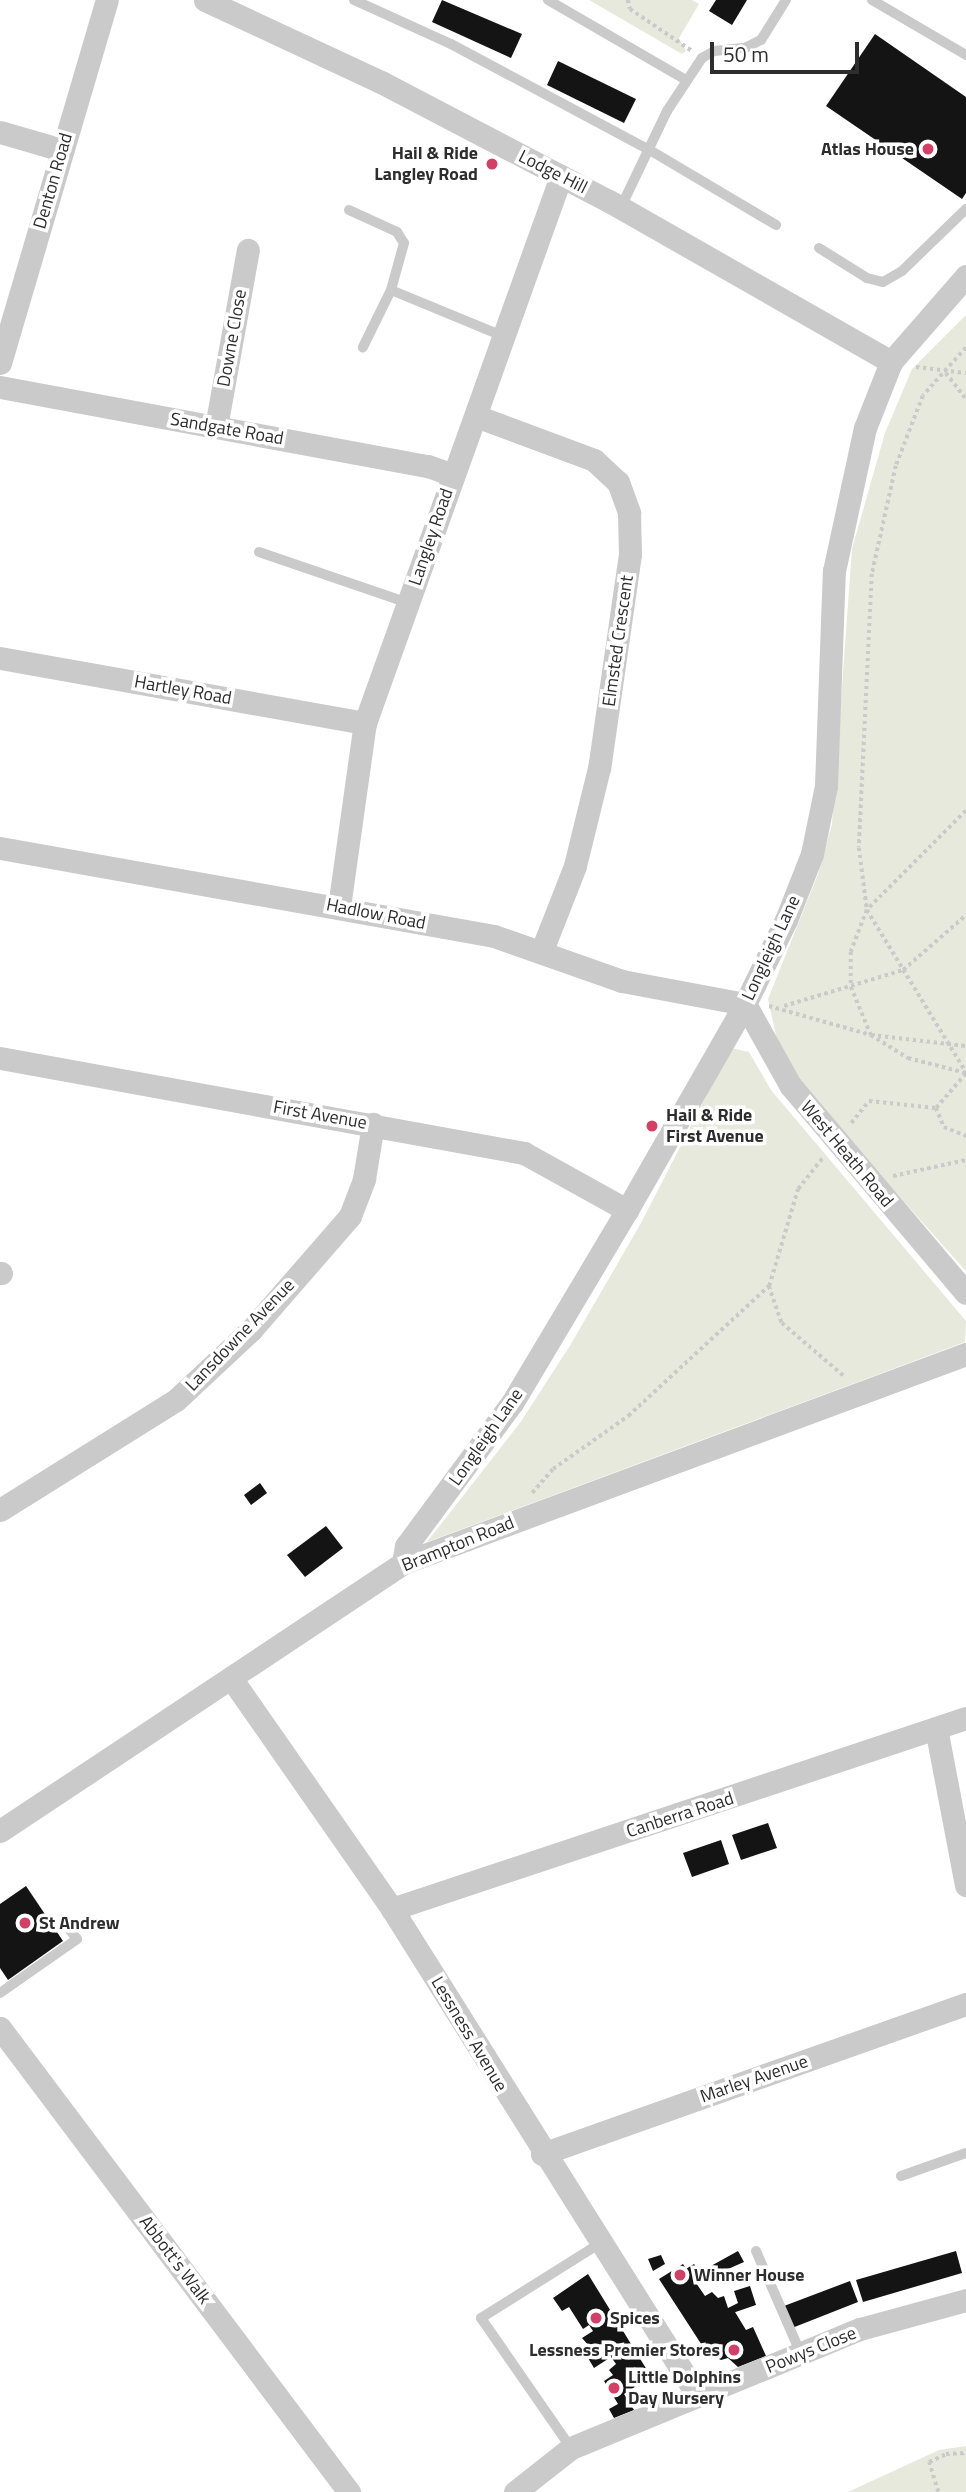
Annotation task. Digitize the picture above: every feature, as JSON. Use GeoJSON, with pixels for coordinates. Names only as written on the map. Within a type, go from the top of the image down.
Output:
{"type":"FeatureCollection","features":[{"type":"Feature","properties":{"kind":"street","name":"Denton Road"},"geometry":{"type":"LineString","coordinates":[[0,363],[107,0]]}},
{"type":"Feature","properties":{"kind":"street","name":"Lodge Hill"},"geometry":{"type":"LineString","coordinates":[[205,0],[381,82],[621,207],[891,362]]}},
{"type":"Feature","properties":{"kind":"street"},"geometry":{"type":"LineString","coordinates":[[0,132],[62,150]]}},
{"type":"Feature","properties":{"kind":"street","name":"Langley Road"},"geometry":{"type":"LineString","coordinates":[[340,907],[365,723],[561,176]]}},
{"type":"Feature","properties":{"kind":"street","name":"Downe Close"},"geometry":{"type":"LineString","coordinates":[[216,427],[248,250]]}},
{"type":"Feature","properties":{"kind":"street","name":"Longleigh Lane"},"geometry":{"type":"LineString","coordinates":[[403,1563],[406,1546],[512,1403],[627,1210],[746,1004],[801,883],[820,820],[829,752],[831,608],[838,541],[865,428],[891,362],[966,276]]}},
{"type":"Feature","properties":{"kind":"street","name":"Sandgate Road"},"geometry":{"type":"LineString","coordinates":[[0,387],[428,466],[453,475]]}},
{"type":"Feature","properties":{"kind":"street","name":"Elmsted Crescent"},"geometry":{"type":"LineString","coordinates":[[476,416],[594,460],[618,482],[629,513],[631,554],[598,768],[575,866],[542,950]]}},
{"type":"Feature","properties":{"kind":"street","name":"Hartley Road"},"geometry":{"type":"LineString","coordinates":[[0,658],[365,723]]}},
{"type":"Feature","properties":{"kind":"street","name":"Hadlow Road"},"geometry":{"type":"LineString","coordinates":[[0,848],[340,907],[542,950],[622,981],[746,1004]]}},
{"type":"Feature","properties":{"kind":"street","name":"West Heath Road"},"geometry":{"type":"LineString","coordinates":[[746,1004],[771,1057],[835,1142],[966,1293]]}},
{"type":"Feature","properties":{"kind":"street","name":"First Avenue"},"geometry":{"type":"LineString","coordinates":[[0,1058],[524,1153],[627,1210]]}},
{"type":"Feature","properties":{"kind":"street","name":"Lansdowne Avenue"},"geometry":{"type":"LineString","coordinates":[[0,1510],[176,1399],[251,1329],[350,1216],[364,1179],[373,1124]]}},
{"type":"Feature","properties":{"kind":"street","name":"Brampton Road"},"geometry":{"type":"LineString","coordinates":[[0,1831],[403,1563],[966,1354]]}},
{"type":"Feature","properties":{"kind":"street","name":"Lessness Avenue"},"geometry":{"type":"LineString","coordinates":[[231,1678],[392,1909],[542,2154],[698,2396]]}},
{"type":"Feature","properties":{"kind":"street","name":"Canberra Road"},"geometry":{"type":"LineString","coordinates":[[392,1909],[966,1718]]}},
{"type":"Feature","properties":{"kind":"street"},"geometry":{"type":"LineString","coordinates":[[936,1728],[966,1885]]}},
{"type":"Feature","properties":{"kind":"street","name":"Marley Avenue"},"geometry":{"type":"LineString","coordinates":[[542,2154],[966,2004]]}},
{"type":"Feature","properties":{"kind":"street","name":"Abbott's Walk"},"geometry":{"type":"LineString","coordinates":[[0,2028],[349,2492]]}},
{"type":"Feature","properties":{"kind":"street","name":"Powys Close"},"geometry":{"type":"LineString","coordinates":[[515,2492],[571,2448],[860,2329],[966,2300]]}},
{"type":"Feature","properties":{"kind":"lane"},"geometry":{"type":"LineString","coordinates":[[354,0],[451,44],[648,149],[776,225]]}},
{"type":"Feature","properties":{"kind":"lane"},"geometry":{"type":"LineString","coordinates":[[548,0],[686,80]]}},
{"type":"Feature","properties":{"kind":"lane"},"geometry":{"type":"LineString","coordinates":[[621,207],[648,149],[686,80],[702,58],[714,51],[745,48],[761,40],[786,0]]}},
{"type":"Feature","properties":{"kind":"lane"},"geometry":{"type":"LineString","coordinates":[[872,0],[966,55]]}},
{"type":"Feature","properties":{"kind":"lane"},"geometry":{"type":"LineString","coordinates":[[819,248],[867,278],[883,282],[902,271],[966,209]]}},
{"type":"Feature","properties":{"kind":"lane"},"geometry":{"type":"LineString","coordinates":[[349,210],[397,232],[404,243],[391,290],[363,347]]}},
{"type":"Feature","properties":{"kind":"lane"},"geometry":{"type":"LineString","coordinates":[[391,290],[505,337]]}},
{"type":"Feature","properties":{"kind":"lane"},"geometry":{"type":"LineString","coordinates":[[259,552],[408,603]]}},
{"type":"Feature","properties":{"kind":"lane"},"geometry":{"type":"LineString","coordinates":[[1,1989],[77,1939],[68,1926]]}},
{"type":"Feature","properties":{"kind":"lane"},"geometry":{"type":"LineString","coordinates":[[901,2176],[966,2153]]}},
{"type":"Feature","properties":{"kind":"lane"},"geometry":{"type":"LineString","coordinates":[[571,2448],[481,2318],[600,2244]]}},
{"type":"Feature","properties":{"kind":"lane"},"geometry":{"type":"LineString","coordinates":[[756,2251],[801,2354]]}},
{"type":"Feature","properties":{"kind":"path"},"geometry":{"type":"LineString","coordinates":[[628,0],[630,9],[702,58]]}},
{"type":"Feature","properties":{"kind":"path"},"geometry":{"type":"LineString","coordinates":[[966,348],[923,396],[896,466],[872,574],[859,848],[867,910],[945,1043],[966,1073]]}},
{"type":"Feature","properties":{"kind":"path"},"geometry":{"type":"LineString","coordinates":[[891,362],[966,373]]}},
{"type":"Feature","properties":{"kind":"path"},"geometry":{"type":"LineString","coordinates":[[945,372],[966,399]]}},
{"type":"Feature","properties":{"kind":"path"},"geometry":{"type":"LineString","coordinates":[[966,811],[867,910],[851,952],[851,988],[870,1035],[908,1058],[966,1073]]}},
{"type":"Feature","properties":{"kind":"path"},"geometry":{"type":"LineString","coordinates":[[782,1007],[903,970],[966,915]]}},
{"type":"Feature","properties":{"kind":"path"},"geometry":{"type":"LineString","coordinates":[[746,1004],[782,1007],[870,1035],[966,1046]]}},
{"type":"Feature","properties":{"kind":"path"},"geometry":{"type":"LineString","coordinates":[[936,1108],[966,1073]]}},
{"type":"Feature","properties":{"kind":"path"},"geometry":{"type":"LineString","coordinates":[[527,1498],[554,1469],[628,1416],[769,1286],[798,1189],[869,1101],[936,1108]]}},
{"type":"Feature","properties":{"kind":"path"},"geometry":{"type":"LineString","coordinates":[[936,1108],[944,1127],[966,1136]]}},
{"type":"Feature","properties":{"kind":"path"},"geometry":{"type":"LineString","coordinates":[[873,1186],[892,1176],[966,1160]]}},
{"type":"Feature","properties":{"kind":"path"},"geometry":{"type":"LineString","coordinates":[[769,1286],[782,1322],[836,1366],[859,1394]]}},
{"type":"Feature","properties":{"kind":"path"},"geometry":{"type":"LineString","coordinates":[[938,2492],[929,2462],[946,2454],[966,2453]]}},
{"type":"Feature","properties":{"kind":"shaded area"},"geometry":{"type":"Polygon","coordinates":[[[589,0],[692,0],[699,4],[679,38],[686,51],[682,54],[589,0]]]}},
{"type":"Feature","properties":{"kind":"shaded area"},"geometry":{"type":"Polygon","coordinates":[[[966,315],[966,1271],[812,1099],[778,1045],[768,999],[818,874],[832,824],[852,549],[885,433],[912,369],[966,315]]]}},
{"type":"Feature","properties":{"kind":"shaded area"},"geometry":{"type":"Polygon","coordinates":[[[731,1048],[749,1052],[771,1090],[966,1321],[965,1342],[427,1542],[520,1423],[571,1344],[641,1223],[731,1048]]]}},
{"type":"Feature","properties":{"kind":"shaded area"},"geometry":{"type":"Polygon","coordinates":[[[966,2446],[966,2492],[848,2492],[939,2450],[966,2446]]]}},
{"type":"Feature","properties":{"kind":"building"},"geometry":{"type":"Polygon","coordinates":[[[442,0],[522,34],[511,58],[432,22],[442,0]]]}},
{"type":"Feature","properties":{"kind":"building"},"geometry":{"type":"Polygon","coordinates":[[[716,0],[747,0],[732,25],[709,11],[716,0]]]}},
{"type":"Feature","properties":{"kind":"building","name":"Atlas House"},"geometry":{"type":"Polygon","coordinates":[[[875,34],[966,97],[966,193],[962,199],[826,106],[875,34]]]}},
{"type":"Feature","properties":{"kind":"building"},"geometry":{"type":"Polygon","coordinates":[[[558,61],[636,99],[624,123],[547,85],[558,61]]]}},
{"type":"Feature","properties":{"kind":"building"},"geometry":{"type":"Polygon","coordinates":[[[260,1483],[267,1493],[251,1505],[244,1495],[260,1483]]]}},
{"type":"Feature","properties":{"kind":"building"},"geometry":{"type":"Polygon","coordinates":[[[326,1526],[343,1548],[305,1577],[287,1555],[326,1526]]]}},
{"type":"Feature","properties":{"kind":"building"},"geometry":{"type":"Polygon","coordinates":[[[768,1823],[777,1848],[741,1860],[732,1835],[768,1823]]]}},
{"type":"Feature","properties":{"kind":"building"},"geometry":{"type":"Polygon","coordinates":[[[721,1840],[729,1864],[692,1877],[683,1853],[721,1840]]]}},
{"type":"Feature","properties":{"kind":"building","name":"St Andrew"},"geometry":{"type":"Polygon","coordinates":[[[26,1886],[63,1941],[8,1980],[0,1968],[0,1904],[26,1886]]]}},
{"type":"Feature","properties":{"kind":"building"},"geometry":{"type":"Polygon","coordinates":[[[738,2251],[744,2262],[696,2283],[705,2296],[712,2292],[718,2298],[724,2296],[728,2308],[738,2303],[734,2291],[750,2286],[756,2305],[735,2312],[746,2330],[753,2327],[766,2356],[738,2367],[728,2358],[721,2360],[707,2353],[659,2279],[683,2264],[686,2269],[694,2264],[700,2272],[738,2251]]]}},
{"type":"Feature","properties":{"kind":"building"},"geometry":{"type":"Polygon","coordinates":[[[956,2251],[962,2273],[863,2302],[856,2280],[956,2251]]]}},
{"type":"Feature","properties":{"kind":"building"},"geometry":{"type":"Polygon","coordinates":[[[661,2255],[665,2264],[653,2271],[648,2259],[661,2255]]]}},
{"type":"Feature","properties":{"kind":"building"},"geometry":{"type":"Polygon","coordinates":[[[588,2274],[647,2370],[647,2379],[624,2394],[634,2410],[614,2418],[609,2409],[618,2404],[604,2381],[613,2375],[609,2370],[616,2364],[611,2357],[594,2368],[588,2358],[595,2353],[582,2338],[593,2331],[589,2325],[583,2329],[569,2307],[562,2311],[553,2298],[588,2274]]]}},
{"type":"Feature","properties":{"kind":"building"},"geometry":{"type":"Polygon","coordinates":[[[850,2281],[858,2302],[792,2328],[784,2306],[850,2281]]]}},
{"type":"Feature","properties":{"kind":"place","name":"Atlas House"},"geometry":{"type":"Point","coordinates":[928,149]}},
{"type":"Feature","properties":{"kind":"place","name":"Hail & Ride Langley Road"},"geometry":{"type":"Point","coordinates":[492,164]}},
{"type":"Feature","properties":{"kind":"place","name":"Hail & Ride First Avenue"},"geometry":{"type":"Point","coordinates":[652,1126]}},
{"type":"Feature","properties":{"kind":"place","name":"St Andrew"},"geometry":{"type":"Point","coordinates":[25,1923]}},
{"type":"Feature","properties":{"kind":"place","name":"Winner House"},"geometry":{"type":"Point","coordinates":[680,2275]}},
{"type":"Feature","properties":{"kind":"place","name":"Spices"},"geometry":{"type":"Point","coordinates":[596,2318]}},
{"type":"Feature","properties":{"kind":"place","name":"Lessness Premier Stores"},"geometry":{"type":"Point","coordinates":[734,2350]}},
{"type":"Feature","properties":{"kind":"place","name":"Little Dolphins Day Nursery"},"geometry":{"type":"Point","coordinates":[614,2388]}}]}
